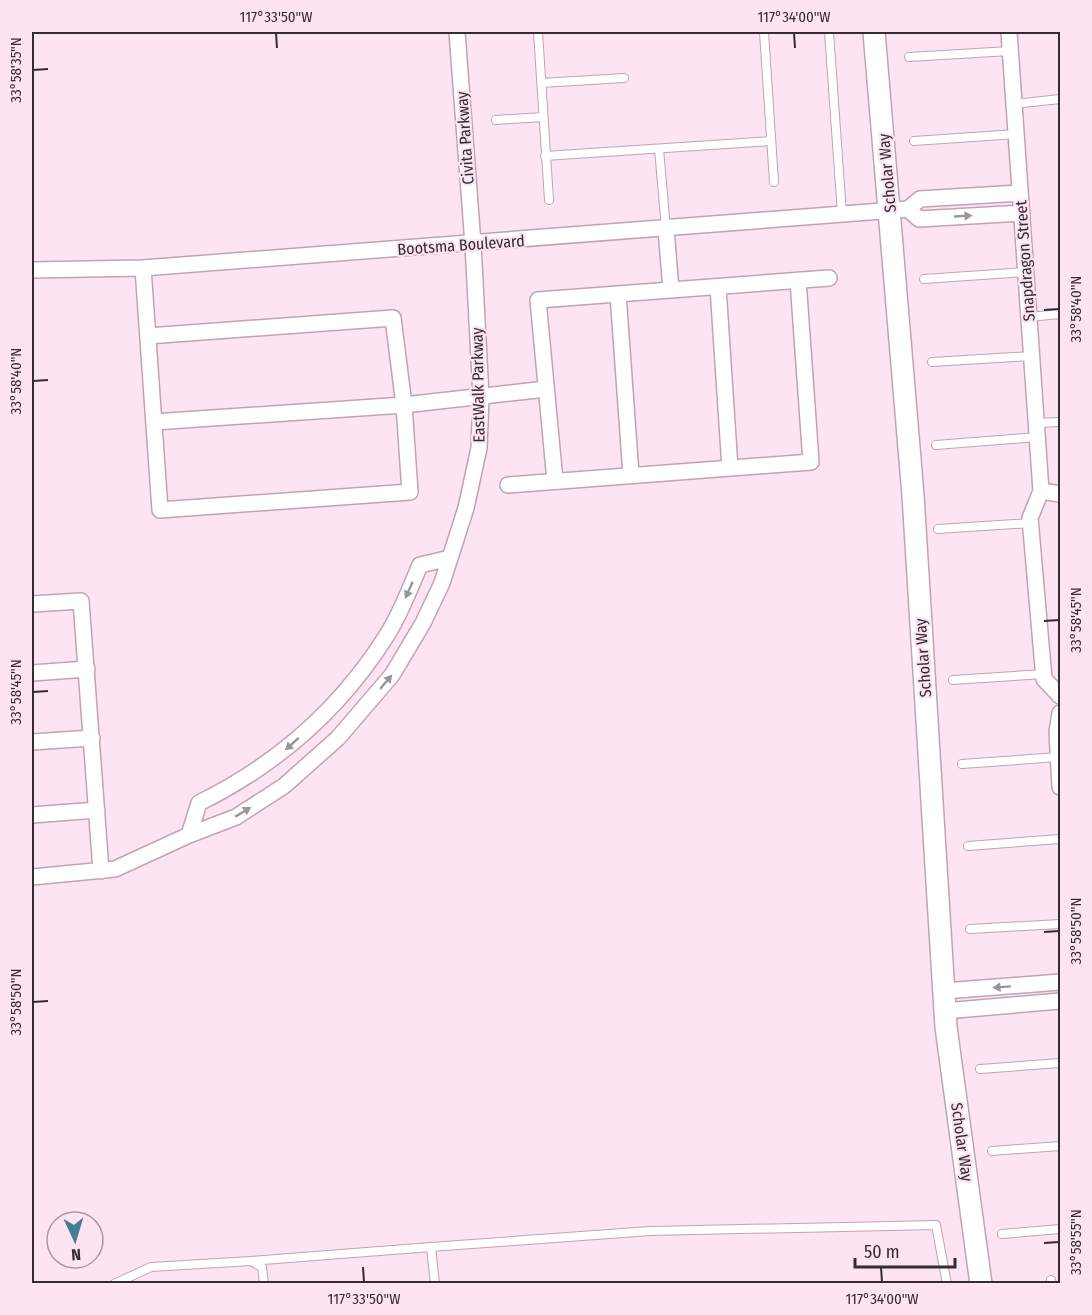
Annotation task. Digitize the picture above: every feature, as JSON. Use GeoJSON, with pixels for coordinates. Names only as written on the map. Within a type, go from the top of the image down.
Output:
{"type":"FeatureCollection","features":[{"type":"Feature","properties":{"kind":"street","name":"Civita Parkway"},"geometry":{"type":"LineString","coordinates":[[457,32],[473,244]]}},
{"type":"Feature","properties":{"kind":"street","name":"Scholar Way"},"geometry":{"type":"LineString","coordinates":[[874,32],[899,210],[913,495],[945,1001],[981,1284]]}},
{"type":"Feature","properties":{"kind":"street","name":"Snapdragon Street"},"geometry":{"type":"LineString","coordinates":[[1009,32],[1041,491]]}},
{"type":"Feature","properties":{"kind":"street"},"geometry":{"type":"LineString","coordinates":[[899,210],[920,199],[1020,193]]}},
{"type":"Feature","properties":{"kind":"street","name":"Bootsma Boulevard"},"geometry":{"type":"LineString","coordinates":[[32,270],[143,268],[899,210]]}},
{"type":"Feature","properties":{"kind":"street"},"geometry":{"type":"LineString","coordinates":[[899,210],[919,219],[1022,213]]}},
{"type":"Feature","properties":{"kind":"street"},"geometry":{"type":"LineString","coordinates":[[666,229],[671,290]]}},
{"type":"Feature","properties":{"kind":"street","name":"EastWalk Parkway"},"geometry":{"type":"LineString","coordinates":[[32,877],[115,869],[189,835],[236,817],[284,786],[338,738],[392,675],[423,623],[442,583],[466,508],[479,448],[481,397],[473,244]]}},
{"type":"Feature","properties":{"kind":"street"},"geometry":{"type":"LineString","coordinates":[[143,268],[160,510],[410,492],[404,405],[393,318],[148,336]]}},
{"type":"Feature","properties":{"kind":"street"},"geometry":{"type":"LineString","coordinates":[[555,481],[538,300],[829,278]]}},
{"type":"Feature","properties":{"kind":"street"},"geometry":{"type":"LineString","coordinates":[[508,485],[811,462],[798,280]]}},
{"type":"Feature","properties":{"kind":"street"},"geometry":{"type":"LineString","coordinates":[[718,286],[730,468]]}},
{"type":"Feature","properties":{"kind":"street"},"geometry":{"type":"LineString","coordinates":[[618,294],[631,475]]}},
{"type":"Feature","properties":{"kind":"street"},"geometry":{"type":"LineString","coordinates":[[154,422],[404,405],[546,389]]}},
{"type":"Feature","properties":{"kind":"street"},"geometry":{"type":"LineString","coordinates":[[1060,494],[1041,491],[1030,523],[1044,679],[1060,696]]}},
{"type":"Feature","properties":{"kind":"street"},"geometry":{"type":"LineString","coordinates":[[189,835],[199,803],[241,782],[279,756],[324,715],[388,634],[420,565],[450,558]]}},
{"type":"Feature","properties":{"kind":"street"},"geometry":{"type":"LineString","coordinates":[[32,604],[81,601],[101,871]]}},
{"type":"Feature","properties":{"kind":"street"},"geometry":{"type":"LineString","coordinates":[[32,673],[87,669]]}},
{"type":"Feature","properties":{"kind":"street"},"geometry":{"type":"LineString","coordinates":[[1060,713],[1057,732],[1060,787]]}},
{"type":"Feature","properties":{"kind":"street"},"geometry":{"type":"LineString","coordinates":[[32,742],[92,738]]}},
{"type":"Feature","properties":{"kind":"street"},"geometry":{"type":"LineString","coordinates":[[32,815],[97,810]]}},
{"type":"Feature","properties":{"kind":"street"},"geometry":{"type":"LineString","coordinates":[[945,1001],[1060,982]]}},
{"type":"Feature","properties":{"kind":"street"},"geometry":{"type":"LineString","coordinates":[[945,1001],[1060,1001]]}},
{"type":"Feature","properties":{"kind":"lane"},"geometry":{"type":"LineString","coordinates":[[538,32],[549,200]]}},
{"type":"Feature","properties":{"kind":"lane"},"geometry":{"type":"LineString","coordinates":[[764,32],[774,182]]}},
{"type":"Feature","properties":{"kind":"lane"},"geometry":{"type":"LineString","coordinates":[[829,32],[842,214]]}},
{"type":"Feature","properties":{"kind":"lane"},"geometry":{"type":"LineString","coordinates":[[909,57],[1010,51]]}},
{"type":"Feature","properties":{"kind":"lane"},"geometry":{"type":"LineString","coordinates":[[541,83],[624,78]]}},
{"type":"Feature","properties":{"kind":"lane"},"geometry":{"type":"LineString","coordinates":[[1014,104],[1060,99]]}},
{"type":"Feature","properties":{"kind":"lane"},"geometry":{"type":"LineString","coordinates":[[496,120],[543,117]]}},
{"type":"Feature","properties":{"kind":"lane"},"geometry":{"type":"LineString","coordinates":[[914,141],[1016,134]]}},
{"type":"Feature","properties":{"kind":"lane"},"geometry":{"type":"LineString","coordinates":[[545,156],[771,141]]}},
{"type":"Feature","properties":{"kind":"lane"},"geometry":{"type":"LineString","coordinates":[[659,148],[666,229]]}},
{"type":"Feature","properties":{"kind":"lane"},"geometry":{"type":"LineString","coordinates":[[924,279],[1026,272]]}},
{"type":"Feature","properties":{"kind":"lane"},"geometry":{"type":"LineString","coordinates":[[1029,317],[1060,314]]}},
{"type":"Feature","properties":{"kind":"lane"},"geometry":{"type":"LineString","coordinates":[[932,362],[1032,356]]}},
{"type":"Feature","properties":{"kind":"lane"},"geometry":{"type":"LineString","coordinates":[[936,445],[1037,430],[1060,422]]}},
{"type":"Feature","properties":{"kind":"lane"},"geometry":{"type":"LineString","coordinates":[[938,530],[1030,523]]}},
{"type":"Feature","properties":{"kind":"lane"},"geometry":{"type":"LineString","coordinates":[[953,680],[1044,674]]}},
{"type":"Feature","properties":{"kind":"lane"},"geometry":{"type":"LineString","coordinates":[[962,764],[1059,765]]}},
{"type":"Feature","properties":{"kind":"lane"},"geometry":{"type":"LineString","coordinates":[[968,846],[1060,839]]}},
{"type":"Feature","properties":{"kind":"lane"},"geometry":{"type":"LineString","coordinates":[[970,929],[1060,924]]}},
{"type":"Feature","properties":{"kind":"lane"},"geometry":{"type":"LineString","coordinates":[[980,1069],[1060,1062]]}},
{"type":"Feature","properties":{"kind":"lane"},"geometry":{"type":"LineString","coordinates":[[992,1151],[1060,1146]]}},
{"type":"Feature","properties":{"kind":"lane"},"geometry":{"type":"LineString","coordinates":[[114,1284],[151,1267],[650,1231],[936,1225],[947,1284]]}},
{"type":"Feature","properties":{"kind":"lane"},"geometry":{"type":"LineString","coordinates":[[1002,1234],[1060,1229]]}},
{"type":"Feature","properties":{"kind":"lane"},"geometry":{"type":"LineString","coordinates":[[431,1247],[435,1284]]}},
{"type":"Feature","properties":{"kind":"lane"},"geometry":{"type":"LineString","coordinates":[[251,1261],[262,1267],[264,1284]]}}]}
